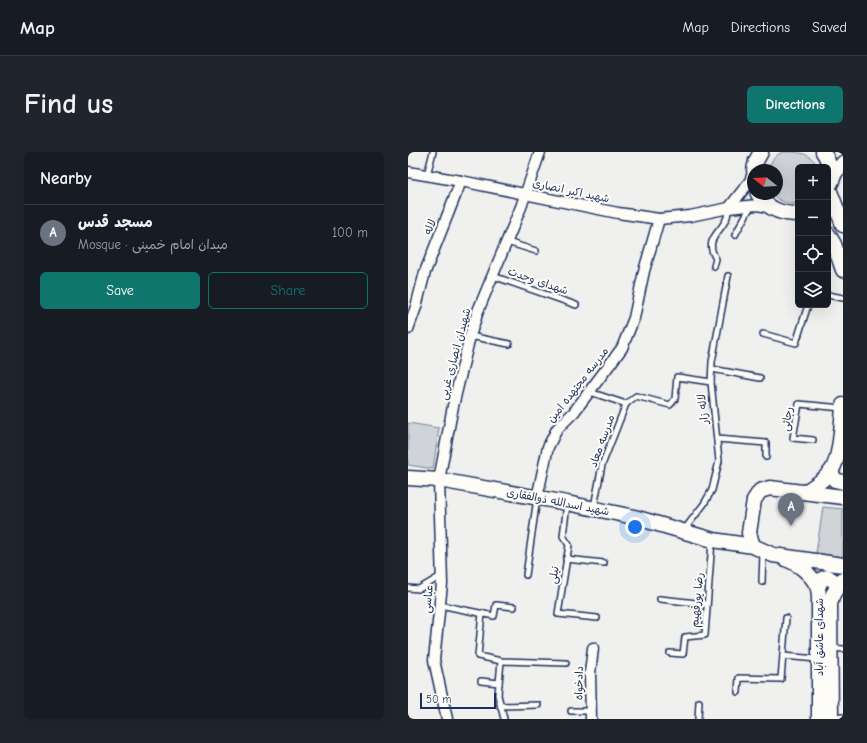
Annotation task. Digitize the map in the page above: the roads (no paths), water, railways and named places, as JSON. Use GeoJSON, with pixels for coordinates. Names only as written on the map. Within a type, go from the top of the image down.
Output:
{"type":"FeatureCollection","features":[{"type":"Feature","properties":{"kind":"main road"},"geometry":{"type":"LineString","coordinates":[[755,164],[761,152]]}},
{"type":"Feature","properties":{"kind":"main road"},"geometry":{"type":"LineString","coordinates":[[823,152],[829,164]]}},
{"type":"Feature","properties":{"kind":"main road"},"geometry":{"type":"LineString","coordinates":[[831,183],[835,173],[843,164]]}},
{"type":"Feature","properties":{"kind":"main road"},"geometry":{"type":"LineString","coordinates":[[831,197],[843,225]]}},
{"type":"Feature","properties":{"kind":"main road"},"geometry":{"type":"LineString","coordinates":[[755,200],[783,213],[795,214]]}},
{"type":"Feature","properties":{"kind":"main road"},"geometry":{"type":"LineString","coordinates":[[829,236],[834,244],[843,270]]}},
{"type":"Feature","properties":{"kind":"main road"},"geometry":{"type":"LineString","coordinates":[[805,492],[831,472],[835,465],[841,436],[843,404]]}},
{"type":"Feature","properties":{"kind":"main road"},"geometry":{"type":"LineString","coordinates":[[831,472],[835,480],[843,482]]}},
{"type":"Feature","properties":{"kind":"main road","name":"شهید اسدالله ذوالفقاری"},"geometry":{"type":"LineString","coordinates":[[408,478],[439,480],[567,502],[684,531],[713,540],[763,551]]}},
{"type":"Feature","properties":{"kind":"main road"},"geometry":{"type":"LineString","coordinates":[[843,497],[770,488],[760,491],[754,500],[749,533],[763,551],[843,565]]}},
{"type":"Feature","properties":{"kind":"main road","name":"شهدای عاشق آباد"},"geometry":{"type":"LineString","coordinates":[[763,551],[792,561],[810,575],[818,587],[818,659],[831,718]]}},
{"type":"Feature","properties":{"kind":"main road"},"geometry":{"type":"LineString","coordinates":[[818,587],[822,579],[828,577],[840,583]]}},
{"type":"Feature","properties":{"kind":"main road","name":"شهدای عاشق آباد"},"geometry":{"type":"LineString","coordinates":[[831,718],[837,648],[830,604],[833,594],[840,583]]}},
{"type":"Feature","properties":{"kind":"street","name":"شهیدان انصاری غربی"},"geometry":{"type":"LineString","coordinates":[[439,480],[453,406],[470,336],[478,312],[526,194],[540,152]]}},
{"type":"Feature","properties":{"kind":"street"},"geometry":{"type":"LineString","coordinates":[[753,152],[754,164]]}},
{"type":"Feature","properties":{"kind":"street","name":"شهید اکبر انصاری"},"geometry":{"type":"LineString","coordinates":[[408,172],[461,181],[618,213],[658,219],[690,216],[729,208],[755,200]]}},
{"type":"Feature","properties":{"kind":"street","name":"لاله"},"geometry":{"type":"LineString","coordinates":[[408,328],[416,307],[425,272],[461,181]]}},
{"type":"Feature","properties":{"kind":"street"},"geometry":{"type":"LineString","coordinates":[[729,208],[747,185]]}},
{"type":"Feature","properties":{"kind":"street","name":"مدرسه مجتهده امین"},"geometry":{"type":"LineString","coordinates":[[537,498],[548,447],[557,429],[574,412],[622,348],[634,318],[644,271],[658,219]]}},
{"type":"Feature","properties":{"kind":"street","name":"عباسی"},"geometry":{"type":"LineString","coordinates":[[439,480],[442,575],[434,660],[447,719]]}},
{"type":"Feature","properties":{"kind":"street","name":"دادخواه"},"geometry":{"type":"LineString","coordinates":[[591,715],[590,673],[593,648]]}},
{"type":"Feature","properties":{"kind":"lane"},"geometry":{"type":"LineString","coordinates":[[427,175],[433,152]]}},
{"type":"Feature","properties":{"kind":"lane"},"geometry":{"type":"LineString","coordinates":[[735,236],[755,200]]}},
{"type":"Feature","properties":{"kind":"lane"},"geometry":{"type":"LineString","coordinates":[[714,266],[716,259],[711,251],[712,241],[727,218],[729,208]]}},
{"type":"Feature","properties":{"kind":"lane"},"geometry":{"type":"LineString","coordinates":[[507,242],[536,251]]}},
{"type":"Feature","properties":{"kind":"lane","name":"شهدای وحدت"},"geometry":{"type":"LineString","coordinates":[[493,276],[576,305]]}},
{"type":"Feature","properties":{"kind":"lane","name":"لاله زار"},"geometry":{"type":"LineString","coordinates":[[684,531],[704,504],[712,490],[718,461],[711,382],[728,276]]}},
{"type":"Feature","properties":{"kind":"lane"},"geometry":{"type":"LineString","coordinates":[[831,296],[843,298]]}},
{"type":"Feature","properties":{"kind":"lane"},"geometry":{"type":"LineString","coordinates":[[763,334],[796,343],[807,308]]}},
{"type":"Feature","properties":{"kind":"lane"},"geometry":{"type":"LineString","coordinates":[[470,336],[509,344]]}},
{"type":"Feature","properties":{"kind":"lane"},"geometry":{"type":"LineString","coordinates":[[712,369],[760,378]]}},
{"type":"Feature","properties":{"kind":"lane"},"geometry":{"type":"LineString","coordinates":[[590,392],[626,404],[636,396],[670,405],[675,399],[677,377],[711,382]]}},
{"type":"Feature","properties":{"kind":"lane","name":"مدرسه معاد"},"geometry":{"type":"LineString","coordinates":[[594,508],[602,465],[626,404]]}},
{"type":"Feature","properties":{"kind":"lane","name":"رجائی"},"geometry":{"type":"LineString","coordinates":[[813,440],[793,438],[799,404],[843,409]]}},
{"type":"Feature","properties":{"kind":"lane"},"geometry":{"type":"LineString","coordinates":[[717,439],[766,443],[766,457]]}},
{"type":"Feature","properties":{"kind":"lane"},"geometry":{"type":"LineString","coordinates":[[526,575],[537,498]]}},
{"type":"Feature","properties":{"kind":"lane","name":"نیلی"},"geometry":{"type":"LineString","coordinates":[[567,502],[563,536],[569,545],[558,614],[597,618]]}},
{"type":"Feature","properties":{"kind":"lane","name":"رضا پورفهیم"},"geometry":{"type":"LineString","coordinates":[[670,653],[683,654],[685,637],[704,635],[713,540]]}},
{"type":"Feature","properties":{"kind":"lane"},"geometry":{"type":"LineString","coordinates":[[762,582],[763,551]]}},
{"type":"Feature","properties":{"kind":"lane"},"geometry":{"type":"LineString","coordinates":[[566,559],[604,563]]}},
{"type":"Feature","properties":{"kind":"lane"},"geometry":{"type":"LineString","coordinates":[[408,588],[419,589],[442,575]]}},
{"type":"Feature","properties":{"kind":"lane"},"geometry":{"type":"LineString","coordinates":[[660,599],[706,604]]}},
{"type":"Feature","properties":{"kind":"lane"},"geometry":{"type":"LineString","coordinates":[[440,606],[494,616],[496,605],[514,607]]}},
{"type":"Feature","properties":{"kind":"lane"},"geometry":{"type":"LineString","coordinates":[[482,613],[478,656],[501,661],[566,663]]}},
{"type":"Feature","properties":{"kind":"lane"},"geometry":{"type":"LineString","coordinates":[[738,692],[739,678],[781,678],[786,618]]}},
{"type":"Feature","properties":{"kind":"lane"},"geometry":{"type":"LineString","coordinates":[[783,656],[818,659]]}},
{"type":"Feature","properties":{"kind":"lane"},"geometry":{"type":"LineString","coordinates":[[501,661],[498,695],[504,719]]}},
{"type":"Feature","properties":{"kind":"lane"},"geometry":{"type":"LineString","coordinates":[[481,681],[499,682]]}},
{"type":"Feature","properties":{"kind":"lane"},"geometry":{"type":"LineString","coordinates":[[698,719],[699,702]]}},
{"type":"Feature","properties":{"kind":"lane"},"geometry":{"type":"LineString","coordinates":[[500,706],[538,705]]}},
{"type":"Feature","properties":{"kind":"lane"},"geometry":{"type":"LineString","coordinates":[[571,711],[591,715]]}},
{"type":"Feature","properties":{"kind":"place","name":"مسجد قدس"},"geometry":{"type":"Point","coordinates":[791,526]}}]}
